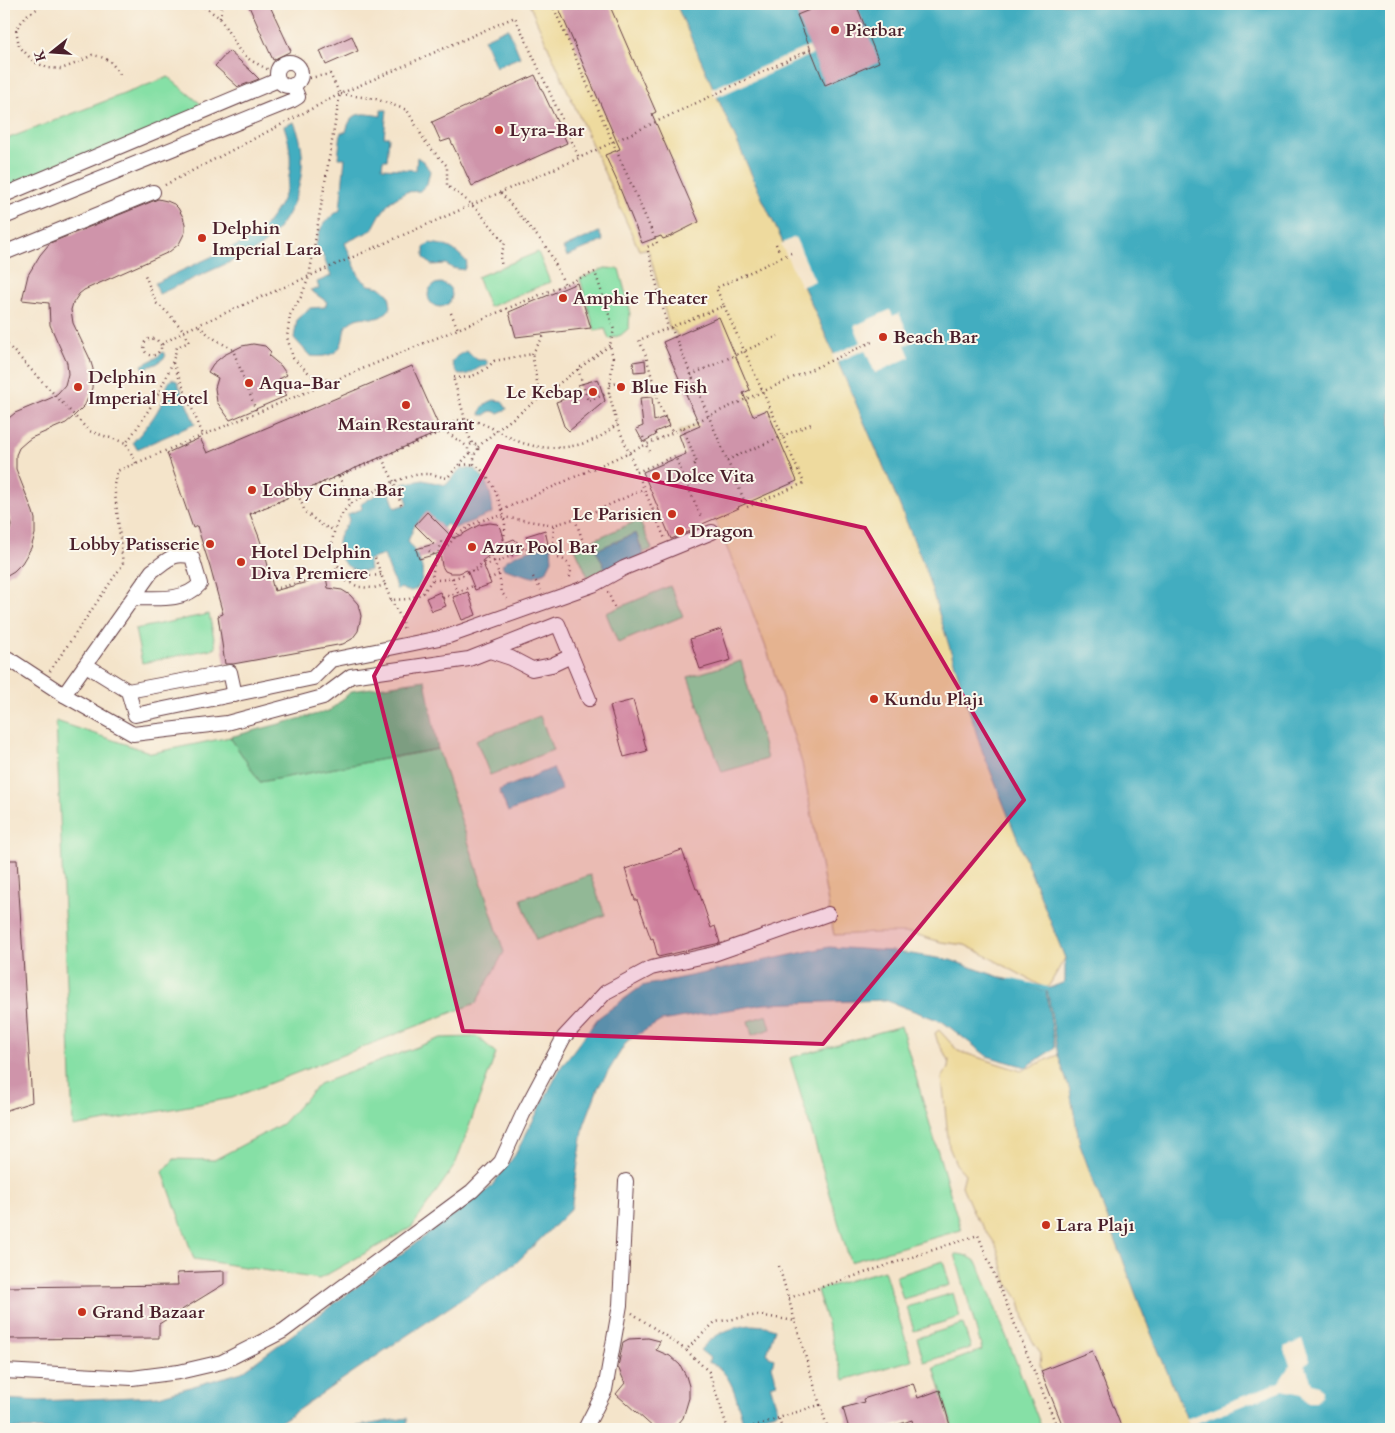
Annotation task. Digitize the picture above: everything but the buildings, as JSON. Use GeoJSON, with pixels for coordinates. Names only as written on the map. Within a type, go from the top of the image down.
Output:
{"type":"FeatureCollection","features":[{"type":"Feature","properties":{"kind":"street"},"geometry":{"type":"LineString","coordinates":[[4,217],[293,100],[298,97],[296,83],[301,75],[300,70],[294,63],[284,62],[277,70],[277,77],[284,85],[296,83]]}},
{"type":"Feature","properties":{"kind":"street"},"geometry":{"type":"LineString","coordinates":[[4,195],[277,77]]}},
{"type":"Feature","properties":{"kind":"street"},"geometry":{"type":"LineString","coordinates":[[4,253],[153,192]]}},
{"type":"Feature","properties":{"kind":"street"},"geometry":{"type":"LineString","coordinates":[[86,665],[128,691],[135,715],[235,695],[313,678],[331,660],[449,636],[593,586],[624,568],[712,532]]}},
{"type":"Feature","properties":{"kind":"street"},"geometry":{"type":"LineString","coordinates":[[64,695],[152,571],[171,557],[182,554],[192,557],[200,584],[194,591],[183,596],[134,598]]}},
{"type":"Feature","properties":{"kind":"street"},"geometry":{"type":"LineString","coordinates":[[4,658],[9,659],[64,695],[133,734],[227,723],[323,698],[351,676],[470,658],[558,624],[589,699]]}},
{"type":"Feature","properties":{"kind":"street"},"geometry":{"type":"LineString","coordinates":[[490,650],[532,669],[552,666],[571,656]]}},
{"type":"Feature","properties":{"kind":"street"},"geometry":{"type":"LineString","coordinates":[[128,691],[230,672],[235,695]]}},
{"type":"Feature","properties":{"kind":"street"},"geometry":{"type":"LineString","coordinates":[[4,1371],[132,1378],[179,1372],[222,1362],[283,1331],[472,1191],[501,1162],[523,1114],[564,1037],[606,992],[651,968],[714,954],[828,914]]}},
{"type":"Feature","properties":{"kind":"street"},"geometry":{"type":"LineString","coordinates":[[585,1429],[604,1390],[620,1305],[626,1181]]}},
{"type":"Feature","properties":{"kind":"path"},"geometry":{"type":"LineString","coordinates":[[45,4],[27,15],[16,30],[19,46],[34,62],[48,68],[61,69],[77,63],[92,54],[104,57],[111,62],[122,77]]}},
{"type":"Feature","properties":{"kind":"path"},"geometry":{"type":"LineString","coordinates":[[200,4],[220,18],[239,50],[250,60],[277,77]]}},
{"type":"Feature","properties":{"kind":"path"},"geometry":{"type":"LineString","coordinates":[[220,18],[222,4]]}},
{"type":"Feature","properties":{"kind":"path"},"geometry":{"type":"LineString","coordinates":[[552,4],[657,243],[648,249],[670,328],[747,508],[804,483],[716,288],[791,253]]}},
{"type":"Feature","properties":{"kind":"path"},"geometry":{"type":"LineString","coordinates":[[153,192],[340,94],[514,17],[579,158]]}},
{"type":"Feature","properties":{"kind":"path"},"geometry":{"type":"LineString","coordinates":[[161,345],[184,331],[579,158],[811,49]]}},
{"type":"Feature","properties":{"kind":"path"},"geometry":{"type":"LineString","coordinates":[[296,83],[330,74],[340,94],[309,277],[301,297],[290,315],[287,337],[293,358],[311,375],[332,381]]}},
{"type":"Feature","properties":{"kind":"path"},"geometry":{"type":"LineString","coordinates":[[340,94],[376,99],[407,110],[426,143],[447,166],[447,186],[473,205],[505,243],[500,257],[502,267]]}},
{"type":"Feature","properties":{"kind":"path"},"geometry":{"type":"LineString","coordinates":[[501,193],[548,249],[565,284]]}},
{"type":"Feature","properties":{"kind":"path"},"geometry":{"type":"LineString","coordinates":[[776,244],[780,254]]}},
{"type":"Feature","properties":{"kind":"path"},"geometry":{"type":"LineString","coordinates":[[43,682],[123,564],[114,485],[117,471],[595,272],[614,330],[610,345],[613,358],[609,393],[617,424],[669,549]]}},
{"type":"Feature","properties":{"kind":"path"},"geometry":{"type":"LineString","coordinates":[[126,443],[143,421],[173,363],[177,347],[189,342],[184,331],[156,303],[145,275]]}},
{"type":"Feature","properties":{"kind":"path"},"geometry":{"type":"LineString","coordinates":[[673,432],[660,407],[646,356],[639,340],[724,306]]}},
{"type":"Feature","properties":{"kind":"path"},"geometry":{"type":"LineString","coordinates":[[450,313],[458,329]]}},
{"type":"Feature","properties":{"kind":"path"},"geometry":{"type":"LineString","coordinates":[[199,326],[210,336],[233,350],[257,413]]}},
{"type":"Feature","properties":{"kind":"path"},"geometry":{"type":"LineString","coordinates":[[540,398],[532,354],[545,334]]}},
{"type":"Feature","properties":{"kind":"path"},"geometry":{"type":"LineString","coordinates":[[691,375],[778,336]]}},
{"type":"Feature","properties":{"kind":"path"},"geometry":{"type":"LineString","coordinates":[[150,338],[157,340],[161,345],[160,352],[154,356],[148,354],[144,349],[145,342],[150,338]]}},
{"type":"Feature","properties":{"kind":"path"},"geometry":{"type":"LineString","coordinates":[[4,341],[88,431],[126,443],[136,463]]}},
{"type":"Feature","properties":{"kind":"path"},"geometry":{"type":"LineString","coordinates":[[502,510],[874,341]]}},
{"type":"Feature","properties":{"kind":"path"},"geometry":{"type":"LineString","coordinates":[[381,575],[360,576],[344,572],[338,567],[333,556],[334,530],[340,518],[351,504],[394,482],[406,478],[428,474],[447,478],[472,454],[477,452],[478,447],[496,431],[610,345]]}},
{"type":"Feature","properties":{"kind":"path"},"geometry":{"type":"LineString","coordinates":[[478,447],[472,444],[466,429],[453,377],[468,378],[494,361],[532,354]]}},
{"type":"Feature","properties":{"kind":"path"},"geometry":{"type":"LineString","coordinates":[[173,363],[203,435]]}},
{"type":"Feature","properties":{"kind":"path"},"geometry":{"type":"LineString","coordinates":[[578,369],[588,401],[609,393]]}},
{"type":"Feature","properties":{"kind":"path"},"geometry":{"type":"LineString","coordinates":[[610,384],[618,383]]}},
{"type":"Feature","properties":{"kind":"path"},"geometry":{"type":"LineString","coordinates":[[250,514],[441,432],[450,423],[465,419],[482,422],[510,438],[545,448],[564,448],[582,444],[600,437],[617,424]]}},
{"type":"Feature","properties":{"kind":"path"},"geometry":{"type":"LineString","coordinates":[[727,460],[811,424]]}},
{"type":"Feature","properties":{"kind":"path"},"geometry":{"type":"LineString","coordinates":[[683,428],[697,463],[692,465]]}},
{"type":"Feature","properties":{"kind":"path"},"geometry":{"type":"LineString","coordinates":[[441,432],[446,432],[468,447],[474,464]]}},
{"type":"Feature","properties":{"kind":"path"},"geometry":{"type":"LineString","coordinates":[[644,437],[650,451]]}},
{"type":"Feature","properties":{"kind":"path"},"geometry":{"type":"LineString","coordinates":[[468,447],[472,444]]}},
{"type":"Feature","properties":{"kind":"path"},"geometry":{"type":"LineString","coordinates":[[637,472],[675,456],[701,517]]}},
{"type":"Feature","properties":{"kind":"path"},"geometry":{"type":"LineString","coordinates":[[382,458],[394,482],[402,508]]}},
{"type":"Feature","properties":{"kind":"path"},"geometry":{"type":"LineString","coordinates":[[432,580],[462,576],[472,570],[493,554],[502,542],[505,530],[502,510],[493,486],[485,472],[474,464],[461,464]]}},
{"type":"Feature","properties":{"kind":"path"},"geometry":{"type":"LineString","coordinates":[[339,476],[351,504]]}},
{"type":"Feature","properties":{"kind":"path"},"geometry":{"type":"LineString","coordinates":[[437,557],[458,534],[477,522],[496,516],[554,525],[587,515],[644,489]]}},
{"type":"Feature","properties":{"kind":"path"},"geometry":{"type":"LineString","coordinates":[[298,494],[306,512],[323,526],[334,530]]}},
{"type":"Feature","properties":{"kind":"path"},"geometry":{"type":"LineString","coordinates":[[653,510],[658,508]]}},
{"type":"Feature","properties":{"kind":"path"},"geometry":{"type":"LineString","coordinates":[[575,519],[584,544]]}},
{"type":"Feature","properties":{"kind":"path"},"geometry":{"type":"LineString","coordinates":[[554,525],[553,544],[558,558],[562,558],[571,568],[572,572],[567,582]]}},
{"type":"Feature","properties":{"kind":"path"},"geometry":{"type":"LineString","coordinates":[[391,600],[408,598],[422,593],[432,580],[434,564],[442,541]]}},
{"type":"Feature","properties":{"kind":"path"},"geometry":{"type":"LineString","coordinates":[[472,570],[473,572],[494,561],[499,561],[530,548],[553,544]]}},
{"type":"Feature","properties":{"kind":"path"},"geometry":{"type":"LineString","coordinates":[[429,551],[437,557]]}},
{"type":"Feature","properties":{"kind":"path"},"geometry":{"type":"LineString","coordinates":[[375,558],[391,600],[401,618],[408,644]]}},
{"type":"Feature","properties":{"kind":"path"},"geometry":{"type":"LineString","coordinates":[[494,561],[499,574],[502,593],[512,603]]}},
{"type":"Feature","properties":{"kind":"path"},"geometry":{"type":"LineString","coordinates":[[274,589],[327,575],[338,567]]}},
{"type":"Feature","properties":{"kind":"path"},"geometry":{"type":"LineString","coordinates":[[489,579],[499,574]]}},
{"type":"Feature","properties":{"kind":"path"},"geometry":{"type":"LineString","coordinates":[[327,575],[338,577],[359,588],[374,588],[385,585]]}},
{"type":"Feature","properties":{"kind":"path"},"geometry":{"type":"LineString","coordinates":[[533,577],[538,586]]}},
{"type":"Feature","properties":{"kind":"path"},"geometry":{"type":"LineString","coordinates":[[452,578],[459,593]]}},
{"type":"Feature","properties":{"kind":"path"},"geometry":{"type":"LineString","coordinates":[[603,580],[615,609]]}},
{"type":"Feature","properties":{"kind":"path"},"geometry":{"type":"LineString","coordinates":[[443,598],[473,586]]}},
{"type":"Feature","properties":{"kind":"path"},"geometry":{"type":"LineString","coordinates":[[535,595],[548,589]]}},
{"type":"Feature","properties":{"kind":"path"},"geometry":{"type":"LineString","coordinates":[[789,1298],[978,1235],[1058,1429]]}},
{"type":"Feature","properties":{"kind":"path"},"geometry":{"type":"LineString","coordinates":[[779,1266],[828,1429]]}},
{"type":"Feature","properties":{"kind":"path"},"geometry":{"type":"LineString","coordinates":[[620,1305],[686,1350],[708,1372],[728,1429]]}},
{"type":"Feature","properties":{"kind":"path"},"geometry":{"type":"LineString","coordinates":[[686,1350],[715,1322],[758,1315],[795,1321]]}},
{"type":"Feature","properties":{"kind":"path"},"geometry":{"type":"LineString","coordinates":[[746,1429],[820,1405]]}},
{"type":"Feature","properties":{"kind":"path"},"geometry":{"type":"LineString","coordinates":[[778,1418],[782,1429]]}},
{"type":"Feature","properties":{"kind":"path"},"geometry":{"type":"LineString","coordinates":[[679,1422],[686,1429]]}},
{"type":"Feature","properties":{"kind":"highlighted area"},"geometry":{"type":"Polygon","coordinates":[[[498,446],[865,528],[1024,800],[823,1044],[463,1031],[374,676],[498,446]]]}},
{"type":"Feature","properties":{"kind":"green space"},"geometry":{"type":"Polygon","coordinates":[[[168,77],[207,109],[4,193],[4,140],[168,77]]]}},
{"type":"Feature","properties":{"kind":"green space"},"geometry":{"type":"Polygon","coordinates":[[[538,252],[550,282],[489,307],[477,277],[538,252]]]}},
{"type":"Feature","properties":{"kind":"green space"},"geometry":{"type":"Polygon","coordinates":[[[605,268],[619,269],[630,310],[629,328],[621,335],[609,339],[605,329],[595,331],[580,279],[605,268]]]}},
{"type":"Feature","properties":{"kind":"green space"},"geometry":{"type":"Polygon","coordinates":[[[639,520],[652,549],[588,577],[575,548],[639,520]]]}},
{"type":"Feature","properties":{"kind":"green space"},"geometry":{"type":"Polygon","coordinates":[[[670,586],[683,616],[618,643],[606,613],[670,586]]]}},
{"type":"Feature","properties":{"kind":"green space"},"geometry":{"type":"Polygon","coordinates":[[[209,614],[216,648],[142,663],[135,629],[209,614]]]}},
{"type":"Feature","properties":{"kind":"green space"},"geometry":{"type":"Polygon","coordinates":[[[741,661],[767,759],[722,772],[688,677],[741,661]]]}},
{"type":"Feature","properties":{"kind":"green space"},"geometry":{"type":"Polygon","coordinates":[[[425,680],[438,749],[260,782],[230,737],[329,711],[352,691],[425,680]]]}},
{"type":"Feature","properties":{"kind":"green space"},"geometry":{"type":"Polygon","coordinates":[[[540,716],[553,750],[490,775],[476,740],[540,716]]]}},
{"type":"Feature","properties":{"kind":"green space"},"geometry":{"type":"Polygon","coordinates":[[[56,721],[152,753],[230,737],[260,782],[438,749],[504,952],[476,1003],[232,1098],[73,1127],[56,721]]]}},
{"type":"Feature","properties":{"kind":"green space"},"geometry":{"type":"Polygon","coordinates":[[[590,875],[605,915],[536,940],[521,899],[590,875]]]}},
{"type":"Feature","properties":{"kind":"green space"},"geometry":{"type":"Polygon","coordinates":[[[767,1015],[771,1029],[752,1035],[748,1021],[767,1015]]]}},
{"type":"Feature","properties":{"kind":"green space"},"geometry":{"type":"Polygon","coordinates":[[[901,1026],[961,1230],[850,1262],[790,1058],[901,1026]]]}},
{"type":"Feature","properties":{"kind":"green space"},"geometry":{"type":"Polygon","coordinates":[[[478,1037],[496,1053],[455,1165],[412,1227],[319,1279],[194,1259],[163,1172],[174,1159],[214,1160],[282,1124],[319,1084],[441,1038],[478,1037]]]}},
{"type":"Feature","properties":{"kind":"green space"},"geometry":{"type":"Polygon","coordinates":[[[955,1254],[967,1256],[978,1263],[1042,1429],[953,1429],[934,1368],[982,1350],[955,1254]]]}},
{"type":"Feature","properties":{"kind":"green space"},"geometry":{"type":"Polygon","coordinates":[[[943,1261],[950,1285],[903,1299],[896,1276],[943,1261]]]}},
{"type":"Feature","properties":{"kind":"green space"},"geometry":{"type":"Polygon","coordinates":[[[884,1270],[912,1360],[844,1380],[817,1290],[884,1270]]]}},
{"type":"Feature","properties":{"kind":"green space"},"geometry":{"type":"Polygon","coordinates":[[[953,1293],[960,1317],[914,1331],[907,1307],[953,1293]]]}},
{"type":"Feature","properties":{"kind":"green space"},"geometry":{"type":"Polygon","coordinates":[[[963,1324],[971,1348],[924,1362],[917,1338],[963,1324]]]}},
{"type":"Feature","properties":{"kind":"sand"},"geometry":{"type":"Polygon","coordinates":[[[529,4],[676,4],[844,376],[924,565],[980,745],[1065,958],[1047,989],[965,945],[941,942],[911,933],[834,935],[802,763],[768,653],[738,574],[678,432],[710,418],[675,331],[670,330],[649,252],[646,249],[639,250],[529,4]]]}},
{"type":"Feature","properties":{"kind":"sand","name":"Lara Plajı"},"geometry":{"type":"Polygon","coordinates":[[[939,1030],[958,1051],[1021,1071],[1058,1055],[1070,1091],[1080,1145],[1144,1316],[1191,1429],[1070,1429],[1059,1399],[1040,1365],[1041,1353],[1032,1341],[1026,1327],[1020,1301],[1007,1282],[996,1245],[974,1214],[962,1186],[965,1174],[956,1164],[949,1147],[942,1078],[948,1068],[949,1060],[938,1043],[935,1033],[939,1030]]]}},
{"type":"Feature","properties":{"kind":"water"},"geometry":{"type":"Polygon","coordinates":[[[676,4],[1391,4],[1391,1429],[1191,1429],[1144,1316],[1080,1145],[1070,1091],[1058,1055],[1047,989],[1065,982],[1065,958],[980,745],[924,565],[844,376],[676,4]]]}},
{"type":"Feature","properties":{"kind":"water"},"geometry":{"type":"Polygon","coordinates":[[[508,28],[520,57],[496,67],[484,39],[508,28]]]}},
{"type":"Feature","properties":{"kind":"water"},"geometry":{"type":"Polygon","coordinates":[[[381,110],[387,110],[384,137],[389,137],[387,160],[383,160],[382,168],[416,170],[417,157],[424,162],[430,171],[427,184],[420,191],[406,192],[390,202],[372,230],[345,243],[360,278],[369,285],[380,287],[389,295],[391,307],[380,317],[355,319],[349,323],[345,328],[341,345],[335,352],[323,356],[310,356],[294,338],[297,319],[310,308],[325,307],[327,302],[310,290],[319,289],[317,282],[331,276],[321,251],[315,251],[322,227],[340,210],[345,158],[338,158],[341,132],[346,132],[354,116],[368,114],[381,116],[381,110]]]}},
{"type":"Feature","properties":{"kind":"water"},"geometry":{"type":"Polygon","coordinates":[[[294,122],[300,140],[302,172],[293,204],[275,232],[264,244],[251,253],[159,294],[155,283],[245,242],[263,227],[273,215],[287,187],[290,173],[290,157],[284,126],[294,122]]]}},
{"type":"Feature","properties":{"kind":"water"},"geometry":{"type":"Polygon","coordinates":[[[599,232],[603,241],[567,256],[563,248],[599,232]]]}},
{"type":"Feature","properties":{"kind":"water"},"geometry":{"type":"Polygon","coordinates":[[[429,243],[446,246],[458,253],[467,262],[464,270],[452,268],[446,264],[431,265],[424,258],[424,248],[429,243]]]}},
{"type":"Feature","properties":{"kind":"water"},"geometry":{"type":"Polygon","coordinates":[[[440,283],[449,286],[452,295],[449,304],[440,307],[431,304],[428,295],[431,286],[440,283]]]}},
{"type":"Feature","properties":{"kind":"water"},"geometry":{"type":"Polygon","coordinates":[[[466,351],[478,360],[486,360],[488,364],[468,374],[459,374],[452,362],[457,356],[466,351]]]}},
{"type":"Feature","properties":{"kind":"water"},"geometry":{"type":"Polygon","coordinates":[[[163,352],[166,356],[158,363],[144,369],[142,365],[163,352]]]}},
{"type":"Feature","properties":{"kind":"water"},"geometry":{"type":"Polygon","coordinates":[[[172,379],[177,381],[195,424],[137,449],[133,442],[157,411],[167,386],[172,379]]]}},
{"type":"Feature","properties":{"kind":"water"},"geometry":{"type":"Polygon","coordinates":[[[494,400],[502,401],[507,409],[498,413],[492,411],[486,415],[480,415],[484,405],[494,400]]]}},
{"type":"Feature","properties":{"kind":"water"},"geometry":{"type":"Polygon","coordinates":[[[461,468],[475,469],[484,480],[490,495],[493,513],[452,529],[447,524],[443,528],[427,512],[415,525],[408,541],[421,564],[421,582],[417,588],[411,591],[401,588],[397,590],[384,555],[368,560],[370,570],[368,571],[354,569],[343,561],[340,557],[338,541],[349,521],[348,514],[362,509],[361,504],[389,490],[395,508],[408,504],[402,484],[423,480],[446,485],[461,468]]]}},
{"type":"Feature","properties":{"kind":"water"},"geometry":{"type":"Polygon","coordinates":[[[636,533],[644,556],[607,572],[596,550],[636,533]]]}},
{"type":"Feature","properties":{"kind":"water"},"geometry":{"type":"Polygon","coordinates":[[[551,546],[552,560],[546,572],[532,577],[504,569],[502,565],[517,554],[551,546]]]}},
{"type":"Feature","properties":{"kind":"water"},"geometry":{"type":"Polygon","coordinates":[[[553,768],[562,790],[508,812],[499,790],[553,768]]]}},
{"type":"Feature","properties":{"kind":"water"},"geometry":{"type":"Polygon","coordinates":[[[829,947],[892,951],[950,960],[1046,991],[1055,1048],[1026,1067],[987,1056],[943,1022],[885,1000],[764,1004],[661,1021],[627,1041],[598,1088],[584,1125],[571,1209],[516,1263],[270,1429],[4,1429],[4,1399],[39,1401],[159,1396],[242,1372],[490,1188],[515,1155],[561,1067],[598,1018],[642,986],[829,947]]]}},
{"type":"Feature","properties":{"kind":"water"},"geometry":{"type":"Polygon","coordinates":[[[751,1325],[775,1329],[767,1353],[769,1357],[774,1359],[772,1366],[777,1383],[770,1385],[778,1411],[743,1422],[728,1379],[716,1366],[708,1362],[710,1358],[700,1350],[723,1332],[751,1325]]]}},
{"type":"Feature","properties":{"kind":"water"},"geometry":{"type":"Polygon","coordinates":[[[407,1418],[408,1429],[340,1429],[407,1418]]]}},
{"type":"Feature","properties":{"kind":"pier"},"geometry":{"type":"Polygon","coordinates":[[[809,46],[813,54],[715,98],[711,89],[809,46]]]}},
{"type":"Feature","properties":{"kind":"pier"},"geometry":{"type":"Polygon","coordinates":[[[795,237],[815,281],[801,287],[781,244],[795,237]]]}},
{"type":"Feature","properties":{"kind":"pier"},"geometry":{"type":"Polygon","coordinates":[[[890,310],[893,316],[899,313],[912,342],[905,345],[910,357],[875,373],[865,350],[835,363],[832,355],[861,342],[854,326],[890,310]]]}},
{"type":"Feature","properties":{"kind":"pier"},"geometry":{"type":"Polygon","coordinates":[[[1302,1340],[1310,1360],[1305,1365],[1312,1383],[1318,1385],[1322,1391],[1321,1397],[1316,1402],[1307,1402],[1302,1394],[1283,1390],[1189,1426],[1186,1419],[1279,1382],[1290,1365],[1284,1347],[1302,1340]]]}},
{"type":"Feature","properties":{"kind":"waterway"},"geometry":{"type":"LineString","coordinates":[[1010,981],[1047,989]]}},
{"type":"Feature","properties":{"kind":"place","name":"Pierbar"},"geometry":{"type":"Point","coordinates":[835,30]}},
{"type":"Feature","properties":{"kind":"place","name":"Lyra-Bar"},"geometry":{"type":"Point","coordinates":[499,130]}},
{"type":"Feature","properties":{"kind":"place","name":"Delphin Imperial Lara"},"geometry":{"type":"Point","coordinates":[202,238]}},
{"type":"Feature","properties":{"kind":"place","name":"Amphie Theater"},"geometry":{"type":"Point","coordinates":[563,298]}},
{"type":"Feature","properties":{"kind":"place","name":"Beach Bar"},"geometry":{"type":"Point","coordinates":[883,337]}},
{"type":"Feature","properties":{"kind":"place","name":"Aqua-Bar"},"geometry":{"type":"Point","coordinates":[249,383]}},
{"type":"Feature","properties":{"kind":"place","name":"Delphin Imperial Hotel"},"geometry":{"type":"Point","coordinates":[78,387]}},
{"type":"Feature","properties":{"kind":"place","name":"Blue Fish"},"geometry":{"type":"Point","coordinates":[621,387]}},
{"type":"Feature","properties":{"kind":"place","name":"Le Kebap"},"geometry":{"type":"Point","coordinates":[593,392]}},
{"type":"Feature","properties":{"kind":"place","name":"Main Restaurant"},"geometry":{"type":"Point","coordinates":[406,405]}},
{"type":"Feature","properties":{"kind":"place","name":"Dolce Vita"},"geometry":{"type":"Point","coordinates":[656,476]}},
{"type":"Feature","properties":{"kind":"place","name":"Lobby Cinna Bar"},"geometry":{"type":"Point","coordinates":[252,490]}},
{"type":"Feature","properties":{"kind":"place","name":"Le Parisien"},"geometry":{"type":"Point","coordinates":[672,514]}},
{"type":"Feature","properties":{"kind":"place","name":"Dragon"},"geometry":{"type":"Point","coordinates":[680,531]}},
{"type":"Feature","properties":{"kind":"place","name":"Lobby Patisserie"},"geometry":{"type":"Point","coordinates":[210,544]}},
{"type":"Feature","properties":{"kind":"place","name":"Azur Pool Bar"},"geometry":{"type":"Point","coordinates":[472,547]}},
{"type":"Feature","properties":{"kind":"place","name":"Hotel Delphin Diva Premiere"},"geometry":{"type":"Point","coordinates":[241,562]}},
{"type":"Feature","properties":{"kind":"place","name":"Kundu Plajı"},"geometry":{"type":"Point","coordinates":[874,699]}},
{"type":"Feature","properties":{"kind":"place","name":"Lara Plajı"},"geometry":{"type":"Point","coordinates":[1046,1225]}},
{"type":"Feature","properties":{"kind":"place","name":"Grand Bazaar"},"geometry":{"type":"Point","coordinates":[82,1312]}}]}
